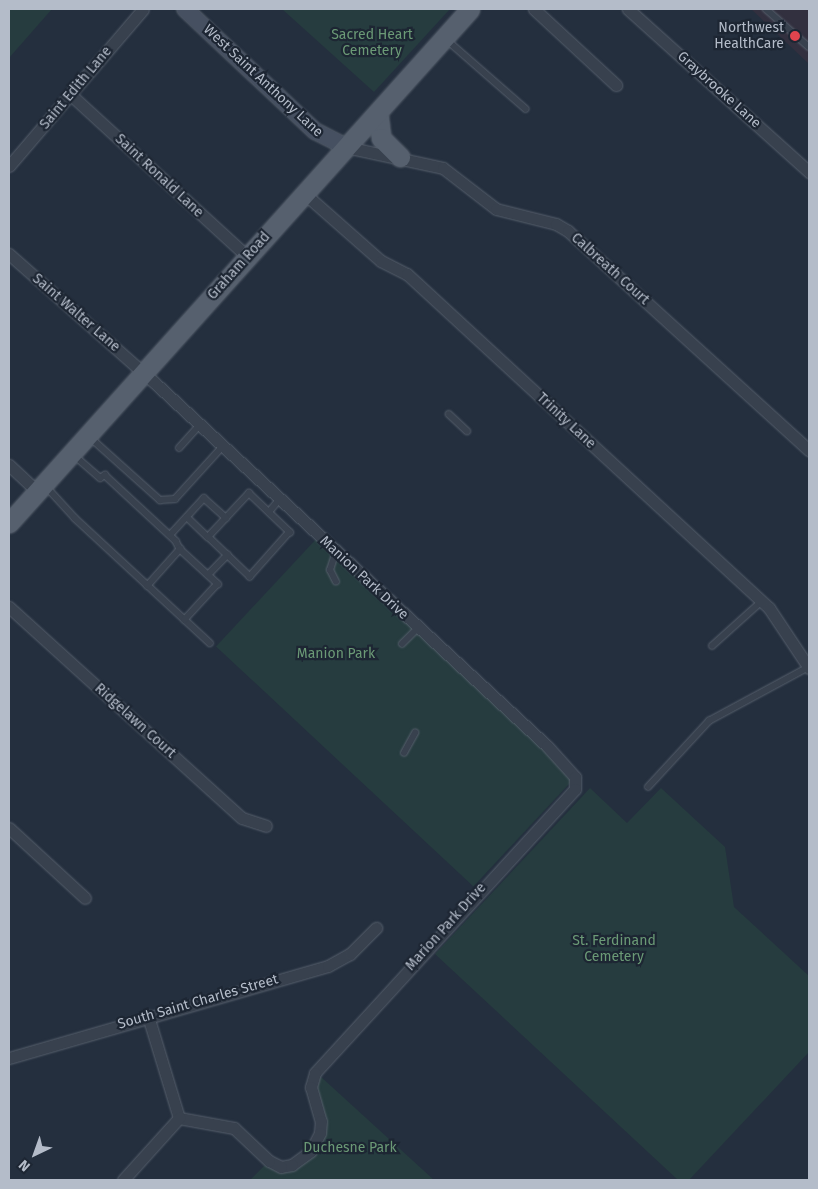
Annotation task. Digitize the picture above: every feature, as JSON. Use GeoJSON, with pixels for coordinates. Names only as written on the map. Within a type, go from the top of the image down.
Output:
{"type":"FeatureCollection","features":[{"type":"Feature","properties":{"kind":"main road","name":"Graham Road"},"geometry":{"type":"LineString","coordinates":[[9,522],[470,9]]}},
{"type":"Feature","properties":{"kind":"main road"},"geometry":{"type":"LineString","coordinates":[[378,112],[381,138],[400,157]]}},
{"type":"Feature","properties":{"kind":"street","name":"Saint Edith Lane"},"geometry":{"type":"LineString","coordinates":[[9,166],[143,9]]}},
{"type":"Feature","properties":{"kind":"street","name":"West Saint Anthony Lane"},"geometry":{"type":"LineString","coordinates":[[185,9],[315,132],[346,147]]}},
{"type":"Feature","properties":{"kind":"street"},"geometry":{"type":"LineString","coordinates":[[534,9],[616,85]]}},
{"type":"Feature","properties":{"kind":"street","name":"Graybrooke Lane"},"geometry":{"type":"LineString","coordinates":[[628,9],[809,172]]}},
{"type":"Feature","properties":{"kind":"street","name":"Saint Ronald Lane"},"geometry":{"type":"LineString","coordinates":[[71,95],[248,257]]}},
{"type":"Feature","properties":{"kind":"street","name":"Calbreath Court"},"geometry":{"type":"LineString","coordinates":[[346,147],[400,157],[443,168],[504,213],[556,224],[568,231],[809,450]]}},
{"type":"Feature","properties":{"kind":"street","name":"Trinity Lane"},"geometry":{"type":"LineString","coordinates":[[305,194],[381,261],[407,274],[762,600],[808,668]]}},
{"type":"Feature","properties":{"kind":"street","name":"Saint Walter Lane"},"geometry":{"type":"LineString","coordinates":[[9,254],[142,372]]}},
{"type":"Feature","properties":{"kind":"street","name":"Manion Park Drive"},"geometry":{"type":"LineString","coordinates":[[142,372],[546,746],[575,777],[575,789]]}},
{"type":"Feature","properties":{"kind":"street"},"geometry":{"type":"LineString","coordinates":[[9,465],[40,488]]}},
{"type":"Feature","properties":{"kind":"street","name":"Ridgelawn Court"},"geometry":{"type":"LineString","coordinates":[[9,607],[242,818],[266,826]]}},
{"type":"Feature","properties":{"kind":"street","name":"Marion Park Drive"},"geometry":{"type":"LineString","coordinates":[[180,1118],[234,1128],[269,1161],[281,1167],[292,1165],[311,1151],[320,1133],[321,1121],[311,1087],[320,1068],[457,914],[575,789]]}},
{"type":"Feature","properties":{"kind":"street"},"geometry":{"type":"LineString","coordinates":[[9,828],[85,898]]}},
{"type":"Feature","properties":{"kind":"street","name":"South Saint Charles Street"},"geometry":{"type":"LineString","coordinates":[[9,1058],[148,1016],[328,966],[350,954],[376,928]]}},
{"type":"Feature","properties":{"kind":"street"},"geometry":{"type":"LineString","coordinates":[[123,1180],[180,1118],[148,1016]]}},
{"type":"Feature","properties":{"kind":"lane"},"geometry":{"type":"LineString","coordinates":[[766,9],[809,48]]}},
{"type":"Feature","properties":{"kind":"lane"},"geometry":{"type":"LineString","coordinates":[[444,37],[526,109]]}},
{"type":"Feature","properties":{"kind":"lane"},"geometry":{"type":"LineString","coordinates":[[449,414],[467,431]]}},
{"type":"Feature","properties":{"kind":"lane"},"geometry":{"type":"LineString","coordinates":[[179,448],[200,425]]}},
{"type":"Feature","properties":{"kind":"lane"},"geometry":{"type":"LineString","coordinates":[[87,435],[160,500],[176,499],[223,446]]}},
{"type":"Feature","properties":{"kind":"lane"},"geometry":{"type":"LineString","coordinates":[[71,453],[100,478],[105,476],[170,535],[180,549],[218,584],[186,620]]}},
{"type":"Feature","properties":{"kind":"lane"},"geometry":{"type":"LineString","coordinates":[[40,488],[210,643]]}},
{"type":"Feature","properties":{"kind":"lane"},"geometry":{"type":"LineString","coordinates":[[187,517],[208,537],[227,555],[250,577],[290,532],[249,493],[208,537]]}},
{"type":"Feature","properties":{"kind":"lane"},"geometry":{"type":"LineString","coordinates":[[170,535],[204,498],[226,518]]}},
{"type":"Feature","properties":{"kind":"lane"},"geometry":{"type":"LineString","coordinates":[[268,512],[280,499]]}},
{"type":"Feature","properties":{"kind":"lane"},"geometry":{"type":"LineString","coordinates":[[147,586],[180,549]]}},
{"type":"Feature","properties":{"kind":"lane"},"geometry":{"type":"LineString","coordinates":[[336,552],[330,570],[336,582]]}},
{"type":"Feature","properties":{"kind":"lane"},"geometry":{"type":"LineString","coordinates":[[208,575],[227,555]]}},
{"type":"Feature","properties":{"kind":"lane"},"geometry":{"type":"LineString","coordinates":[[712,646],[762,600]]}},
{"type":"Feature","properties":{"kind":"lane"},"geometry":{"type":"LineString","coordinates":[[402,644],[418,628]]}},
{"type":"Feature","properties":{"kind":"lane"},"geometry":{"type":"LineString","coordinates":[[648,787],[709,721],[808,668]]}},
{"type":"Feature","properties":{"kind":"lane"},"geometry":{"type":"LineString","coordinates":[[404,753],[415,733]]}},
{"type":"Feature","properties":{"kind":"shaded area","name":"Northwest HealthCare"},"geometry":{"type":"Polygon","coordinates":[[[751,9],[809,9],[809,64],[751,9]]]}},
{"type":"Feature","properties":{"kind":"green space"},"geometry":{"type":"Polygon","coordinates":[[[9,9],[52,9],[9,58],[9,9]]]}},
{"type":"Feature","properties":{"kind":"green space","name":"Sacred Heart Cemetery"},"geometry":{"type":"Polygon","coordinates":[[[282,9],[450,9],[374,92],[282,9]]]}},
{"type":"Feature","properties":{"kind":"green space","name":"Manion Park"},"geometry":{"type":"Polygon","coordinates":[[[319,536],[576,776],[473,886],[216,646],[319,536]]]}},
{"type":"Feature","properties":{"kind":"green space","name":"St. Ferdinand Cemetery"},"geometry":{"type":"Polygon","coordinates":[[[590,788],[627,823],[661,788],[725,847],[734,907],[809,976],[809,1052],[689,1180],[678,1180],[435,954],[590,788]]]}},
{"type":"Feature","properties":{"kind":"green space","name":"Duchesne Park"},"geometry":{"type":"Polygon","coordinates":[[[320,1076],[434,1180],[250,1180],[269,1161],[292,1165],[320,1133],[311,1087],[320,1076]]]}},
{"type":"Feature","properties":{"kind":"place","name":"Northwest HealthCare"},"geometry":{"type":"Point","coordinates":[795,36]}}]}
